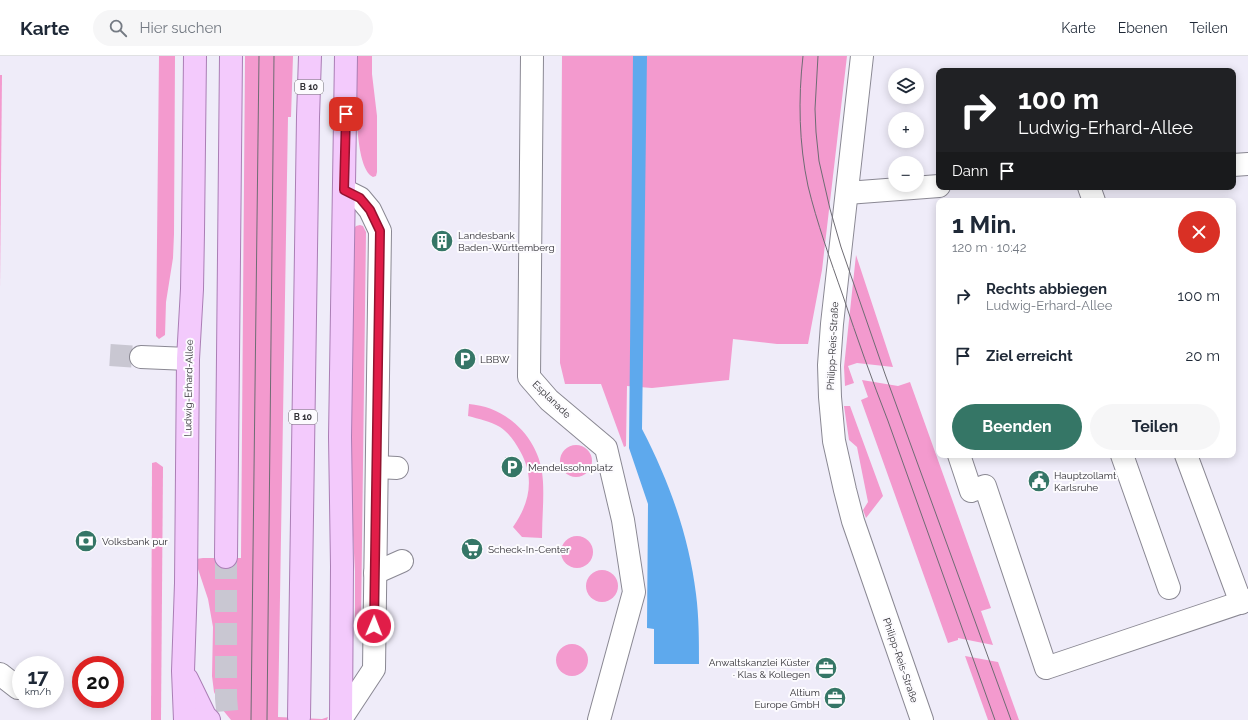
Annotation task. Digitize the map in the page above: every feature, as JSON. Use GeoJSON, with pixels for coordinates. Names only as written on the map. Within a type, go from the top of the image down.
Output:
{"type":"FeatureCollection","features":[{"type":"Feature","properties":{"kind":"main road","name":"Ludwig-Erhard-Allee"},"geometry":{"type":"LineString","coordinates":[[185,720],[183,671],[186,583],[188,359],[193,254],[196,56]]}},
{"type":"Feature","properties":{"kind":"main road"},"geometry":{"type":"LineString","coordinates":[[226,557],[231,56]]}},
{"type":"Feature","properties":{"kind":"main road","name":"B 10"},"geometry":{"type":"LineString","coordinates":[[298,717],[310,56]]}},
{"type":"Feature","properties":{"kind":"main road"},"geometry":{"type":"LineString","coordinates":[[341,720],[342,566],[340,437],[346,56]]}},
{"type":"Feature","properties":{"kind":"main road"},"geometry":{"type":"LineString","coordinates":[[183,671],[205,716],[209,720]]}},
{"type":"Feature","properties":{"kind":"street","name":"Esplanade"},"geometry":{"type":"LineString","coordinates":[[532,56],[529,377],[549,400],[606,448],[623,520],[634,592],[599,720]]}},
{"type":"Feature","properties":{"kind":"street","name":"Philipp-Reis-Straße"},"geometry":{"type":"LineString","coordinates":[[862,56],[832,319],[829,365],[830,398],[834,441],[853,521],[922,720]]}},
{"type":"Feature","properties":{"kind":"street"},"geometry":{"type":"LineString","coordinates":[[1236,165],[1248,164]]}},
{"type":"Feature","properties":{"kind":"street"},"geometry":{"type":"LineString","coordinates":[[847,193],[936,186]]}},
{"type":"Feature","properties":{"kind":"street"},"geometry":{"type":"LineString","coordinates":[[341,720],[374,669],[375,572],[387,468],[380,231],[370,210],[360,198],[344,190]]}},
{"type":"Feature","properties":{"kind":"street"},"geometry":{"type":"LineString","coordinates":[[141,357],[188,359]]}},
{"type":"Feature","properties":{"kind":"street"},"geometry":{"type":"LineString","coordinates":[[960,458],[971,491],[985,486],[1046,668],[1244,602],[1187,458]]}},
{"type":"Feature","properties":{"kind":"street"},"geometry":{"type":"LineString","coordinates":[[1123,458],[1170,588]]}},
{"type":"Feature","properties":{"kind":"street"},"geometry":{"type":"LineString","coordinates":[[375,572],[402,561]]}},
{"type":"Feature","properties":{"kind":"street"},"geometry":{"type":"LineString","coordinates":[[0,674],[12,683]]}},
{"type":"Feature","properties":{"kind":"shaded area"},"geometry":{"type":"Polygon","coordinates":[[[159,56],[175,56],[173,258],[166,302],[165,335],[159,339],[156,336],[159,56]]]}},
{"type":"Feature","properties":{"kind":"shaded area"},"geometry":{"type":"Polygon","coordinates":[[[245,56],[293,56],[291,117],[288,117],[278,717],[322,719],[328,717],[327,720],[231,720],[222,709],[214,692],[212,676],[213,627],[208,599],[196,559],[241,558],[245,56]]]}},
{"type":"Feature","properties":{"kind":"shaded area"},"geometry":{"type":"Polygon","coordinates":[[[356,56],[372,56],[372,74],[377,116],[377,172],[376,176],[373,177],[366,170],[359,140],[356,101],[356,56]]]}},
{"type":"Feature","properties":{"kind":"shaded area"},"geometry":{"type":"Polygon","coordinates":[[[562,56],[847,56],[822,270],[808,344],[777,344],[733,339],[729,380],[652,388],[627,386],[626,446],[624,447],[601,384],[565,384],[560,363],[562,56]]]}},
{"type":"Feature","properties":{"kind":"shaded area"},"geometry":{"type":"Polygon","coordinates":[[[0,75],[2,75],[0,290],[0,75]]]}},
{"type":"Feature","properties":{"kind":"shaded area"},"geometry":{"type":"Polygon","coordinates":[[[356,226],[363,226],[366,232],[361,619],[358,625],[355,623],[355,571],[350,480],[350,436],[354,229],[356,226]]]}},
{"type":"Feature","properties":{"kind":"shaded area"},"geometry":{"type":"Polygon","coordinates":[[[856,255],[893,367],[857,363],[848,366],[854,383],[845,386],[844,367],[856,255]]]}},
{"type":"Feature","properties":{"kind":"shaded area"},"geometry":{"type":"Polygon","coordinates":[[[862,380],[898,386],[910,382],[991,608],[981,611],[993,645],[958,638],[958,640],[948,643],[861,400],[868,397],[862,380]]]}},
{"type":"Feature","properties":{"kind":"shaded area"},"geometry":{"type":"Polygon","coordinates":[[[469,404],[484,407],[510,419],[530,440],[537,453],[543,482],[542,538],[522,537],[513,527],[519,518],[527,499],[529,480],[528,470],[520,451],[512,438],[500,427],[468,416],[469,404]]]}},
{"type":"Feature","properties":{"kind":"shaded area"},"geometry":{"type":"Polygon","coordinates":[[[844,406],[850,406],[883,496],[866,518],[863,510],[868,502],[857,447],[849,440],[844,406]]]}},
{"type":"Feature","properties":{"kind":"shaded area"},"geometry":{"type":"Polygon","coordinates":[[[573,445],[579,445],[589,452],[592,461],[591,467],[585,474],[579,477],[573,477],[563,470],[560,464],[560,458],[567,448],[573,445]]]}},
{"type":"Feature","properties":{"kind":"shaded area"},"geometry":{"type":"Polygon","coordinates":[[[156,462],[163,467],[161,720],[151,720],[152,463],[156,462]]]}},
{"type":"Feature","properties":{"kind":"shaded area"},"geometry":{"type":"Polygon","coordinates":[[[580,536],[586,538],[591,543],[593,552],[591,561],[586,566],[574,568],[568,566],[563,561],[561,549],[563,543],[568,538],[580,536]]]}},
{"type":"Feature","properties":{"kind":"shaded area"},"geometry":{"type":"Polygon","coordinates":[[[599,570],[605,570],[615,577],[618,586],[617,592],[611,599],[605,602],[599,602],[589,595],[586,589],[586,583],[593,573],[599,570]]]}},
{"type":"Feature","properties":{"kind":"shaded area"},"geometry":{"type":"Polygon","coordinates":[[[569,644],[575,644],[585,651],[588,660],[587,666],[581,673],[575,676],[569,676],[559,669],[556,663],[556,657],[563,647],[569,644]]]}},
{"type":"Feature","properties":{"kind":"shaded area"},"geometry":{"type":"Polygon","coordinates":[[[965,656],[998,662],[1019,720],[988,720],[965,656]]]}},
{"type":"Feature","properties":{"kind":"water"},"geometry":{"type":"Polygon","coordinates":[[[633,56],[647,56],[642,429],[661,469],[683,530],[693,572],[697,603],[699,664],[654,664],[654,629],[647,628],[648,504],[629,448],[633,56]]]}},
{"type":"Feature","properties":{"kind":"tunnel"},"geometry":{"type":"LineString","coordinates":[[110,355],[141,357]]}},
{"type":"Feature","properties":{"kind":"tunnel"},"geometry":{"type":"LineString","coordinates":[[226,557],[226,698],[228,720]]}},
{"type":"Feature","properties":{"kind":"tram line"},"geometry":{"type":"LineString","coordinates":[[251,720],[259,56]]}},
{"type":"Feature","properties":{"kind":"tram line"},"geometry":{"type":"LineString","coordinates":[[267,720],[274,56]]}},
{"type":"Feature","properties":{"kind":"tram line"},"geometry":{"type":"LineString","coordinates":[[803,56],[800,89],[801,138],[805,170],[815,214],[859,343],[995,720]]}},
{"type":"Feature","properties":{"kind":"tram line"},"geometry":{"type":"LineString","coordinates":[[818,56],[815,109],[819,161],[830,209],[841,247],[885,374],[1011,720]]}},
{"type":"Feature","properties":{"kind":"place","name":"Landesbank Baden-Württemberg"},"geometry":{"type":"Point","coordinates":[442,241]}},
{"type":"Feature","properties":{"kind":"place","name":"LBBW"},"geometry":{"type":"Point","coordinates":[465,359]}},
{"type":"Feature","properties":{"kind":"place","name":"Mendelssohnplatz"},"geometry":{"type":"Point","coordinates":[512,467]}},
{"type":"Feature","properties":{"kind":"place","name":"Hauptzollamt Karlsruhe"},"geometry":{"type":"Point","coordinates":[1039,481]}},
{"type":"Feature","properties":{"kind":"place","name":"Volksbank pur"},"geometry":{"type":"Point","coordinates":[86,541]}},
{"type":"Feature","properties":{"kind":"place","name":"Scheck-In-Center"},"geometry":{"type":"Point","coordinates":[472,549]}},
{"type":"Feature","properties":{"kind":"place","name":"Anwaltskanzlei Küster · Klas & Kollegen"},"geometry":{"type":"Point","coordinates":[826,668]}},
{"type":"Feature","properties":{"kind":"place","name":"Altium Europe GmbH"},"geometry":{"type":"Point","coordinates":[835,698]}},
{"type":"Feature","properties":{"kind":"route"},"geometry":{"type":"LineString","coordinates":[[346,114],[344,190],[360,198],[370,210],[380,231],[374,626]]}}]}
